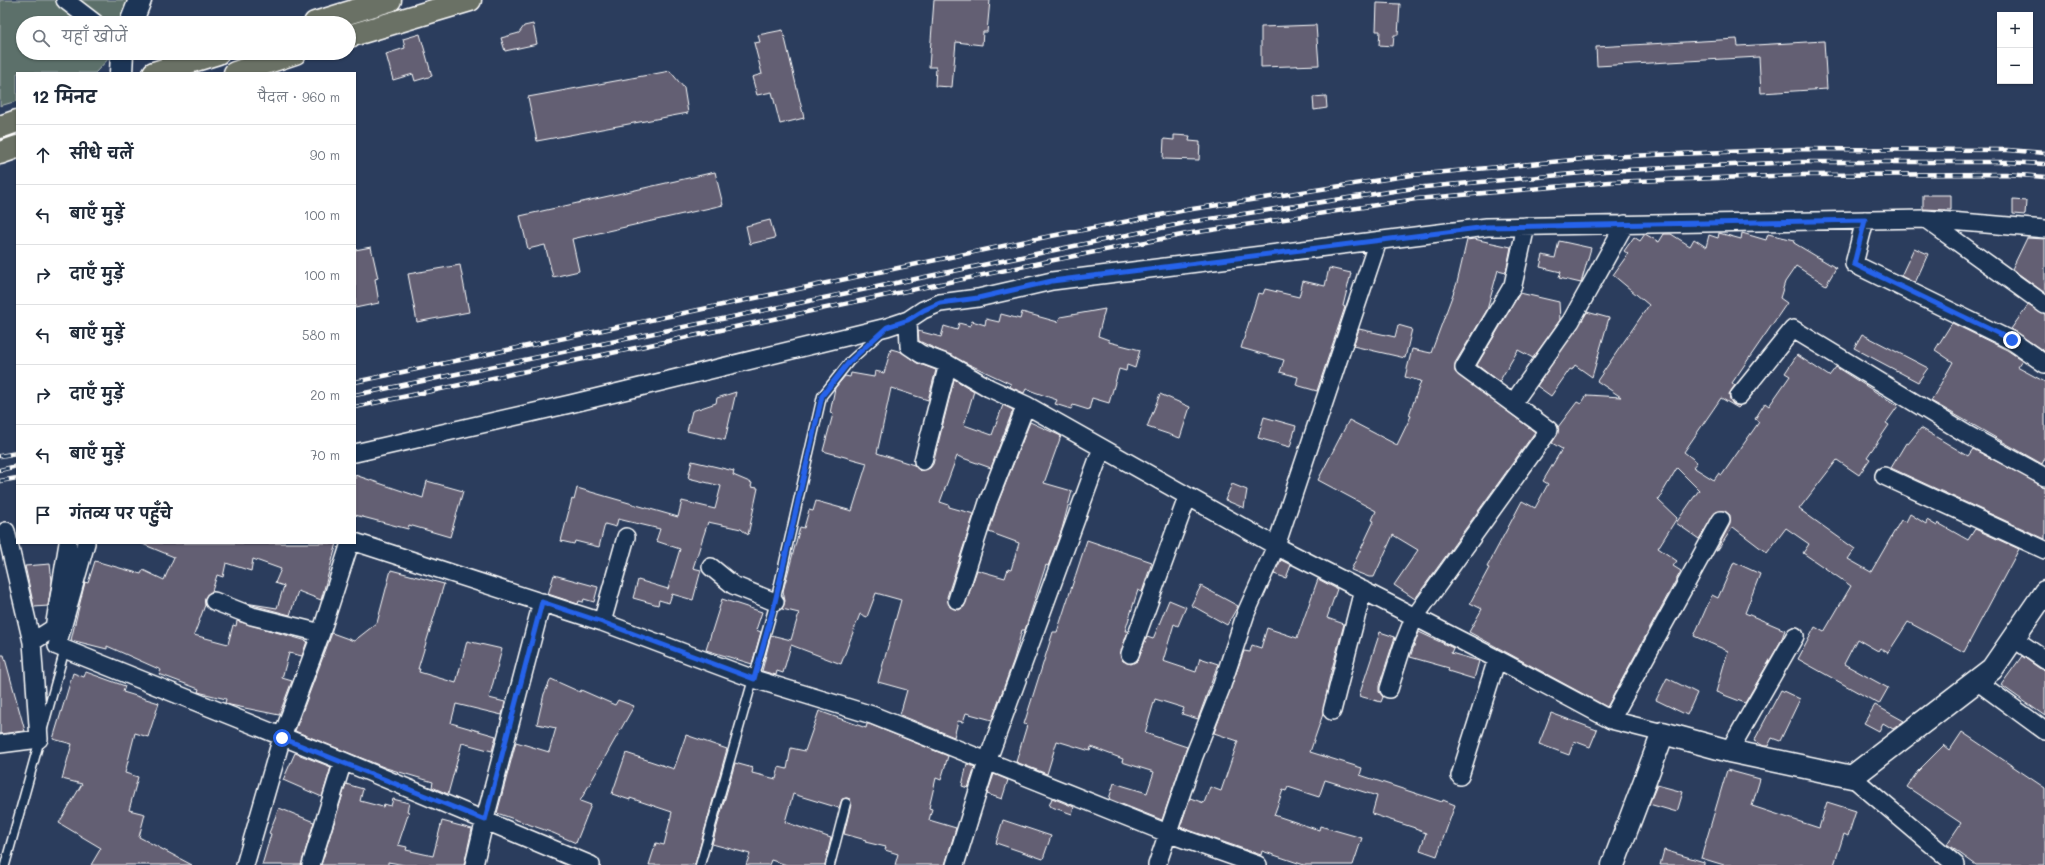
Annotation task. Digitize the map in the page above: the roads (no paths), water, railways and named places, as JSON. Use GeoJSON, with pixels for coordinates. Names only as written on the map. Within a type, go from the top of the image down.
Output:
{"type":"FeatureCollection","features":[{"type":"Feature","properties":{"kind":"main road"},"geometry":{"type":"LineString","coordinates":[[338,16],[390,0]]}},
{"type":"Feature","properties":{"kind":"main road"},"geometry":{"type":"LineString","coordinates":[[356,34],[470,0]]}},
{"type":"Feature","properties":{"kind":"main road"},"geometry":{"type":"LineString","coordinates":[[157,72],[196,60]]}},
{"type":"Feature","properties":{"kind":"main road"},"geometry":{"type":"LineString","coordinates":[[238,72],[273,60]]}},
{"type":"Feature","properties":{"kind":"main road"},"geometry":{"type":"LineString","coordinates":[[0,128],[16,121]]}},
{"type":"Feature","properties":{"kind":"main road"},"geometry":{"type":"LineString","coordinates":[[0,153],[16,147]]}},
{"type":"Feature","properties":{"kind":"street"},"geometry":{"type":"LineString","coordinates":[[65,0],[86,16]]}},
{"type":"Feature","properties":{"kind":"street"},"geometry":{"type":"LineString","coordinates":[[134,16],[140,0]]}},
{"type":"Feature","properties":{"kind":"street"},"geometry":{"type":"LineString","coordinates":[[121,72],[122,60]]}},
{"type":"Feature","properties":{"kind":"street"},"geometry":{"type":"LineString","coordinates":[[1865,220],[1854,264],[2012,340],[2045,364]]}},
{"type":"Feature","properties":{"kind":"street"},"geometry":{"type":"LineString","coordinates":[[1926,220],[2045,305]]}},
{"type":"Feature","properties":{"kind":"street"},"geometry":{"type":"LineString","coordinates":[[356,453],[570,404],[887,327],[908,320],[924,310],[940,303],[978,298],[1052,281],[1487,227],[1926,220],[2045,229]]}},
{"type":"Feature","properties":{"kind":"street"},"geometry":{"type":"LineString","coordinates":[[1513,403],[1572,320],[1625,224]]}},
{"type":"Feature","properties":{"kind":"street"},"geometry":{"type":"LineString","coordinates":[[1389,689],[1402,648],[1414,618],[1549,430],[1464,368],[1513,285],[1526,226]]}},
{"type":"Feature","properties":{"kind":"street"},"geometry":{"type":"LineString","coordinates":[[1157,865],[1194,756],[1221,688],[1246,614],[1276,546],[1378,241]]}},
{"type":"Feature","properties":{"kind":"street"},"geometry":{"type":"LineString","coordinates":[[908,320],[910,346],[921,354],[948,364],[989,388],[1026,405],[1187,498],[1414,618],[1497,659],[1611,720],[1729,751],[1852,777],[1955,865]]}},
{"type":"Feature","properties":{"kind":"street"},"geometry":{"type":"LineString","coordinates":[[1739,396],[1793,329],[1968,435],[2045,477]]}},
{"type":"Feature","properties":{"kind":"street"},"geometry":{"type":"LineString","coordinates":[[923,460],[948,364]]}},
{"type":"Feature","properties":{"kind":"street"},"geometry":{"type":"LineString","coordinates":[[957,600],[988,502],[1026,405]]}},
{"type":"Feature","properties":{"kind":"street"},"geometry":{"type":"LineString","coordinates":[[955,865],[986,762],[1102,448]]}},
{"type":"Feature","properties":{"kind":"street"},"geometry":{"type":"LineString","coordinates":[[1884,476],[2045,550]]}},
{"type":"Feature","properties":{"kind":"street"},"geometry":{"type":"LineString","coordinates":[[1130,654],[1187,498]]}},
{"type":"Feature","properties":{"kind":"street"},"geometry":{"type":"LineString","coordinates":[[1611,720],[1721,520]]}},
{"type":"Feature","properties":{"kind":"street"},"geometry":{"type":"LineString","coordinates":[[0,744],[39,739],[32,642],[8,531]]}},
{"type":"Feature","properties":{"kind":"street"},"geometry":{"type":"LineString","coordinates":[[602,622],[626,537]]}},
{"type":"Feature","properties":{"kind":"street"},"geometry":{"type":"LineString","coordinates":[[356,542],[602,622],[754,679],[872,715],[986,762],[1167,833],[1258,865]]}},
{"type":"Feature","properties":{"kind":"street"},"geometry":{"type":"LineString","coordinates":[[32,642],[54,628],[68,544]]}},
{"type":"Feature","properties":{"kind":"street"},"geometry":{"type":"LineString","coordinates":[[86,544],[57,646],[282,738],[343,761],[591,865]]}},
{"type":"Feature","properties":{"kind":"street"},"geometry":{"type":"LineString","coordinates":[[245,865],[282,738],[321,633],[350,544]]}},
{"type":"Feature","properties":{"kind":"street"},"geometry":{"type":"LineString","coordinates":[[711,567],[733,585],[775,602]]}},
{"type":"Feature","properties":{"kind":"street"},"geometry":{"type":"LineString","coordinates":[[1332,711],[1363,590]]}},
{"type":"Feature","properties":{"kind":"street"},"geometry":{"type":"LineString","coordinates":[[1852,777],[1978,682],[1992,669],[2045,592]]}},
{"type":"Feature","properties":{"kind":"street"},"geometry":{"type":"LineString","coordinates":[[214,602],[252,616],[321,633]]}},
{"type":"Feature","properties":{"kind":"street"},"geometry":{"type":"LineString","coordinates":[[474,865],[542,602]]}},
{"type":"Feature","properties":{"kind":"street"},"geometry":{"type":"LineString","coordinates":[[1729,751],[1795,636]]}},
{"type":"Feature","properties":{"kind":"street"},"geometry":{"type":"LineString","coordinates":[[2013,638],[2045,660]]}},
{"type":"Feature","properties":{"kind":"street"},"geometry":{"type":"LineString","coordinates":[[1460,776],[1497,659]]}},
{"type":"Feature","properties":{"kind":"street"},"geometry":{"type":"LineString","coordinates":[[1978,682],[2045,731]]}},
{"type":"Feature","properties":{"kind":"street"},"geometry":{"type":"LineString","coordinates":[[1613,865],[1663,733]]}},
{"type":"Feature","properties":{"kind":"street"},"geometry":{"type":"LineString","coordinates":[[310,865],[343,761]]}},
{"type":"Feature","properties":{"kind":"lane"},"geometry":{"type":"LineString","coordinates":[[700,865],[775,602],[822,396],[849,362],[887,327]]}},
{"type":"Feature","properties":{"kind":"lane"},"geometry":{"type":"LineString","coordinates":[[5,865],[65,649]]}},
{"type":"Feature","properties":{"kind":"lane"},"geometry":{"type":"LineString","coordinates":[[830,865],[846,803]]}},
{"type":"Feature","properties":{"kind":"railway"},"geometry":{"type":"LineString","coordinates":[[356,382],[1041,238],[1186,210],[1412,175],[1605,157],[1798,149],[2008,150],[2045,153]]}},
{"type":"Feature","properties":{"kind":"railway"},"geometry":{"type":"LineString","coordinates":[[356,395],[1190,222],[1414,188],[1605,171],[1798,162],[2007,162],[2045,164]]}},
{"type":"Feature","properties":{"kind":"railway"},"geometry":{"type":"LineString","coordinates":[[356,407],[1049,261],[1192,233],[1416,199],[1609,182],[1798,175],[2006,174],[2045,177]]}},
{"type":"Feature","properties":{"kind":"railway"},"geometry":{"type":"LineString","coordinates":[[0,456],[16,453]]}},
{"type":"Feature","properties":{"kind":"railway"},"geometry":{"type":"LineString","coordinates":[[0,470],[16,466]]}},
{"type":"Feature","properties":{"kind":"railway"},"geometry":{"type":"LineString","coordinates":[[0,481],[16,478]]}}]}
